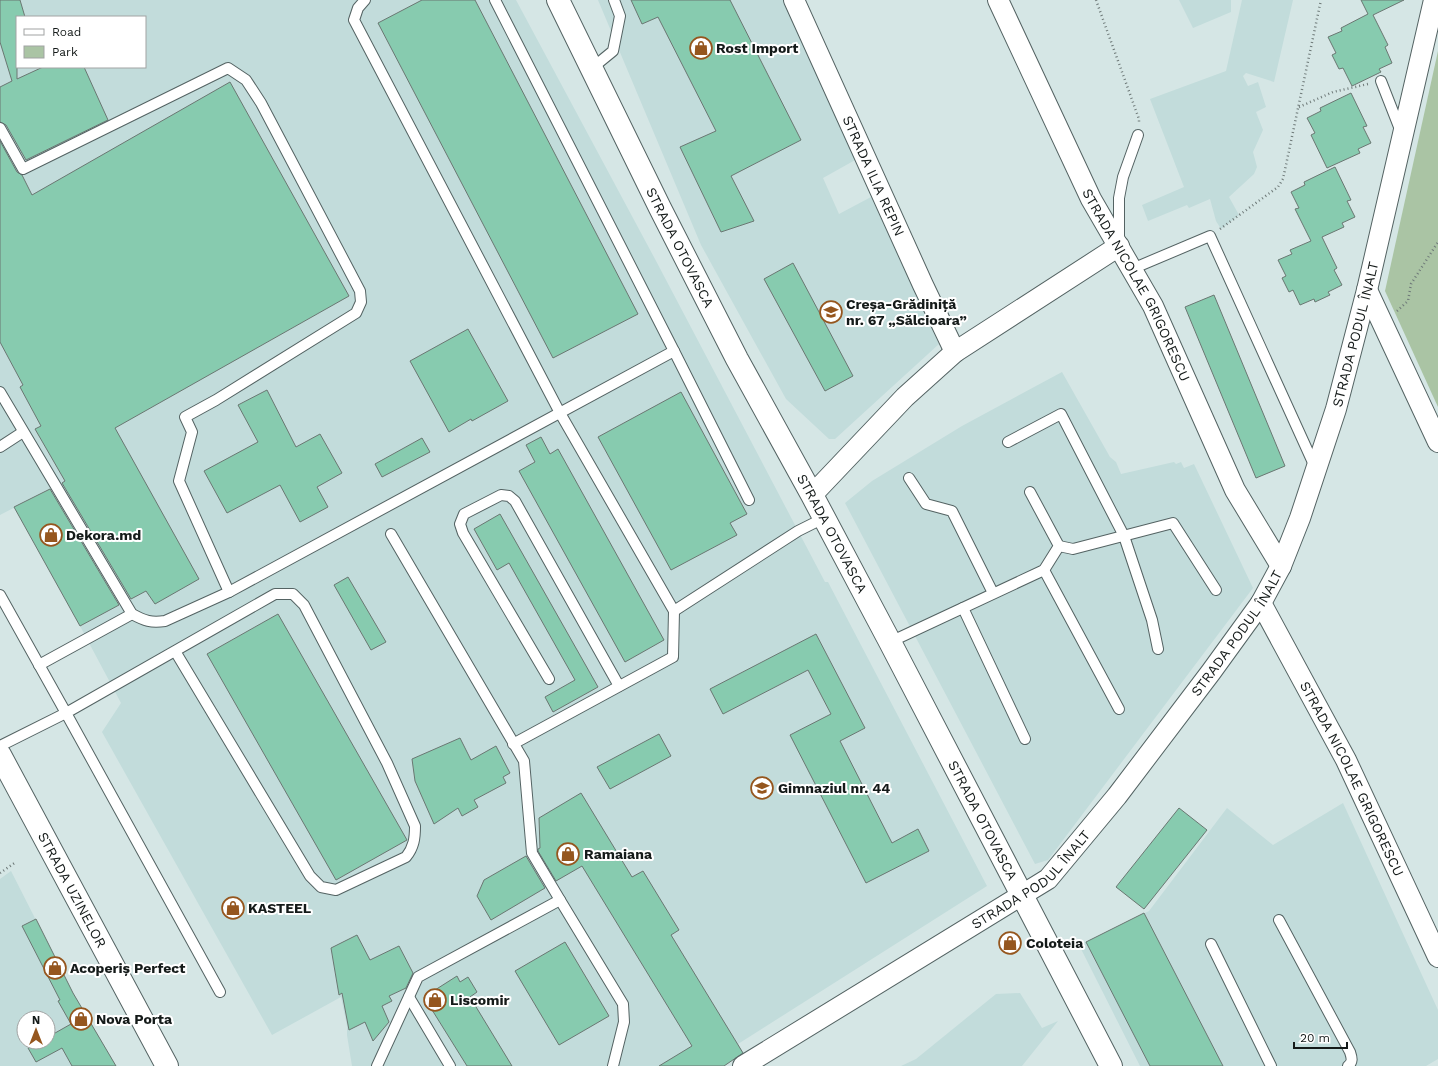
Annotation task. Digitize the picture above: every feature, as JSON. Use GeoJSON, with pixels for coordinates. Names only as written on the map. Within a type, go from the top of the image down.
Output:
{"type":"FeatureCollection","features":[{"type":"Feature","properties":{"kind":"street","name":"STRADA OTOVASCA"},"geometry":{"type":"LineString","coordinates":[[558,0],[660,208],[737,359],[890,642],[1111,1066]]}},
{"type":"Feature","properties":{"kind":"street","name":"STRADA ILIA REPIN"},"geometry":{"type":"LineString","coordinates":[[794,0],[955,352]]}},
{"type":"Feature","properties":{"kind":"street","name":"STRADA NICOLAE GRIGORESCU"},"geometry":{"type":"LineString","coordinates":[[998,0],[1091,199],[1153,306],[1235,490],[1281,566]]}},
{"type":"Feature","properties":{"kind":"street","name":"STRADA PODUL ÎNALT"},"geometry":{"type":"LineString","coordinates":[[743,1066],[1048,879],[1117,796],[1211,672],[1260,603],[1281,566],[1300,518],[1317,470],[1338,401],[1367,290],[1434,0]]}},
{"type":"Feature","properties":{"kind":"street"},"geometry":{"type":"LineString","coordinates":[[812,496],[905,397],[955,352],[1119,246]]}},
{"type":"Feature","properties":{"kind":"street"},"geometry":{"type":"LineString","coordinates":[[1367,290],[1438,442]]}},
{"type":"Feature","properties":{"kind":"street","name":"STRADA NICOLAE GRIGORESCU"},"geometry":{"type":"LineString","coordinates":[[1260,603],[1346,760],[1438,957]]}},
{"type":"Feature","properties":{"kind":"street","name":"STRADA UZINELOR"},"geometry":{"type":"LineString","coordinates":[[0,756],[167,1066]]}},
{"type":"Feature","properties":{"kind":"lane"},"geometry":{"type":"LineString","coordinates":[[365,0],[358,8],[354,20],[560,413],[674,611],[673,657],[513,744]]}},
{"type":"Feature","properties":{"kind":"lane"},"geometry":{"type":"LineString","coordinates":[[495,0],[749,500]]}},
{"type":"Feature","properties":{"kind":"lane"},"geometry":{"type":"LineString","coordinates":[[591,69],[613,51],[620,16],[614,0]]}},
{"type":"Feature","properties":{"kind":"lane"},"geometry":{"type":"LineString","coordinates":[[0,128],[23,169],[228,68],[246,80],[261,103],[360,291],[361,302],[356,313],[216,400],[185,417],[192,432],[179,481],[230,592]]}},
{"type":"Feature","properties":{"kind":"lane"},"geometry":{"type":"LineString","coordinates":[[1381,81],[1402,136]]}},
{"type":"Feature","properties":{"kind":"lane"},"geometry":{"type":"LineString","coordinates":[[1119,246],[1119,198],[1123,177],[1138,136]]}},
{"type":"Feature","properties":{"kind":"lane"},"geometry":{"type":"LineString","coordinates":[[1132,269],[1210,236],[1317,470]]}},
{"type":"Feature","properties":{"kind":"lane"},"geometry":{"type":"LineString","coordinates":[[0,392],[132,614],[154,623],[165,621],[230,592],[674,351]]}},
{"type":"Feature","properties":{"kind":"lane"},"geometry":{"type":"LineString","coordinates":[[1008,442],[1061,414],[1124,536],[1152,620],[1158,649]]}},
{"type":"Feature","properties":{"kind":"lane"},"geometry":{"type":"LineString","coordinates":[[0,446],[23,432]]}},
{"type":"Feature","properties":{"kind":"lane"},"geometry":{"type":"LineString","coordinates":[[909,478],[926,504],[952,511],[993,593]]}},
{"type":"Feature","properties":{"kind":"lane"},"geometry":{"type":"LineString","coordinates":[[1030,492],[1059,546],[1073,549],[1173,523],[1216,590]]}},
{"type":"Feature","properties":{"kind":"lane"},"geometry":{"type":"LineString","coordinates":[[549,679],[463,533],[460,524],[464,514],[501,495],[509,496],[515,501],[619,686]]}},
{"type":"Feature","properties":{"kind":"lane"},"geometry":{"type":"LineString","coordinates":[[674,611],[798,531],[824,518]]}},
{"type":"Feature","properties":{"kind":"lane"},"geometry":{"type":"LineString","coordinates":[[391,534],[524,761],[532,853],[623,1004],[624,1022],[613,1066]]}},
{"type":"Feature","properties":{"kind":"lane"},"geometry":{"type":"LineString","coordinates":[[890,642],[1044,570],[1059,546]]}},
{"type":"Feature","properties":{"kind":"lane"},"geometry":{"type":"LineString","coordinates":[[1044,570],[1119,709]]}},
{"type":"Feature","properties":{"kind":"lane"},"geometry":{"type":"LineString","coordinates":[[0,746],[66,713],[275,594],[293,594],[304,605],[386,763],[415,826],[415,838],[412,850],[406,857],[336,890],[321,887],[310,876],[175,651]]}},
{"type":"Feature","properties":{"kind":"lane"},"geometry":{"type":"LineString","coordinates":[[0,595],[220,992]]}},
{"type":"Feature","properties":{"kind":"lane"},"geometry":{"type":"LineString","coordinates":[[963,608],[1025,739]]}},
{"type":"Feature","properties":{"kind":"lane"},"geometry":{"type":"LineString","coordinates":[[39,665],[132,614]]}},
{"type":"Feature","properties":{"kind":"lane"},"geometry":{"type":"LineString","coordinates":[[377,1066],[418,977],[560,900]]}},
{"type":"Feature","properties":{"kind":"lane"},"geometry":{"type":"LineString","coordinates":[[1279,920],[1350,1052],[1352,1058],[1348,1066]]}},
{"type":"Feature","properties":{"kind":"lane"},"geometry":{"type":"LineString","coordinates":[[1211,944],[1271,1066]]}},
{"type":"Feature","properties":{"kind":"lane"},"geometry":{"type":"LineString","coordinates":[[409,997],[450,1066]]}},
{"type":"Feature","properties":{"kind":"path"},"geometry":{"type":"LineString","coordinates":[[1096,0],[1139,119],[1138,136]]}},
{"type":"Feature","properties":{"kind":"path"},"geometry":{"type":"LineString","coordinates":[[1210,236],[1278,187],[1283,178],[1321,0]]}},
{"type":"Feature","properties":{"kind":"path"},"geometry":{"type":"LineString","coordinates":[[1299,107],[1333,92],[1381,81]]}},
{"type":"Feature","properties":{"kind":"path"},"geometry":{"type":"LineString","coordinates":[[1381,320],[1399,310],[1408,301],[1411,284],[1438,242]]}},
{"type":"Feature","properties":{"kind":"path"},"geometry":{"type":"LineString","coordinates":[[0,873],[16,862]]}},
{"type":"Feature","properties":{"kind":"shaded area"},"geometry":{"type":"Polygon","coordinates":[[[0,0],[516,0],[655,259],[825,582],[828,582],[987,886],[738,1044],[744,1054],[724,1066],[352,1066],[347,1026],[341,997],[272,1035],[102,732],[121,703],[80,626],[125,602],[56,486],[0,515],[0,0]]]}},
{"type":"Feature","properties":{"kind":"shaded area"},"geometry":{"type":"Polygon","coordinates":[[[598,0],[785,0],[857,159],[823,178],[839,214],[871,197],[939,344],[835,439],[829,439],[786,399],[701,245],[598,0]]]}},
{"type":"Feature","properties":{"kind":"shaded area"},"geometry":{"type":"Polygon","coordinates":[[[1179,0],[1231,0],[1231,12],[1193,28],[1179,0]]]}},
{"type":"Feature","properties":{"kind":"shaded area"},"geometry":{"type":"Polygon","coordinates":[[[1242,0],[1293,0],[1274,82],[1246,73],[1243,76],[1248,86],[1258,82],[1266,107],[1256,112],[1263,130],[1253,152],[1257,167],[1254,174],[1229,197],[1239,215],[1221,229],[1216,221],[1210,199],[1189,208],[1187,205],[1148,221],[1142,205],[1184,187],[1150,99],[1226,71],[1242,0]]]}},
{"type":"Feature","properties":{"kind":"shaded area"},"geometry":{"type":"Polygon","coordinates":[[[1062,372],[1110,457],[1116,462],[1121,474],[1174,462],[1176,464],[1181,462],[1184,468],[1194,464],[1253,588],[1048,860],[1035,864],[845,503],[872,481],[962,426],[1062,372]]]}},
{"type":"Feature","properties":{"kind":"shaded area"},"geometry":{"type":"Polygon","coordinates":[[[1343,803],[1438,1010],[1438,1059],[1426,1066],[1140,1066],[1079,945],[1149,911],[1227,808],[1273,845],[1343,803]]]}},
{"type":"Feature","properties":{"kind":"shaded area"},"geometry":{"type":"Polygon","coordinates":[[[11,871],[73,993],[116,1066],[0,1066],[0,879],[11,871]]]}},
{"type":"Feature","properties":{"kind":"shaded area"},"geometry":{"type":"Polygon","coordinates":[[[1020,993],[1042,1028],[1058,1021],[1022,1066],[901,1066],[916,1059],[996,994],[1020,993]]]}},
{"type":"Feature","properties":{"kind":"green space"},"geometry":{"type":"Polygon","coordinates":[[[1438,51],[1438,407],[1385,291],[1438,51]]]}},
{"type":"Feature","properties":{"kind":"building"},"geometry":{"type":"Polygon","coordinates":[[[0,0],[20,0],[25,16],[16,16],[17,79],[41,68],[84,68],[108,120],[26,160],[6,125],[0,122],[0,87],[12,81],[0,42],[0,0]]]}},
{"type":"Feature","properties":{"kind":"building"},"geometry":{"type":"Polygon","coordinates":[[[422,0],[475,0],[638,314],[553,358],[378,23],[422,0]]]}},
{"type":"Feature","properties":{"kind":"building"},"geometry":{"type":"Polygon","coordinates":[[[631,0],[730,0],[801,140],[731,176],[754,221],[721,232],[680,147],[716,131],[658,17],[642,24],[631,0]]]}},
{"type":"Feature","properties":{"kind":"building"},"geometry":{"type":"Polygon","coordinates":[[[1361,0],[1404,0],[1373,15],[1388,45],[1385,47],[1392,63],[1379,69],[1381,72],[1352,86],[1343,68],[1339,69],[1332,55],[1336,53],[1328,37],[1342,31],[1341,28],[1368,14],[1361,0]]]}},
{"type":"Feature","properties":{"kind":"building"},"geometry":{"type":"Polygon","coordinates":[[[230,82],[349,296],[115,428],[199,579],[155,604],[146,591],[131,599],[62,483],[65,481],[35,429],[41,426],[20,387],[23,385],[0,342],[0,141],[17,172],[22,175],[32,195],[230,82]]]}},
{"type":"Feature","properties":{"kind":"building"},"geometry":{"type":"Polygon","coordinates":[[[1351,93],[1367,126],[1363,127],[1371,143],[1358,149],[1360,153],[1327,168],[1311,135],[1315,133],[1307,118],[1321,111],[1320,108],[1351,93]]]}},
{"type":"Feature","properties":{"kind":"building"},"geometry":{"type":"Polygon","coordinates":[[[1335,167],[1351,200],[1347,201],[1355,217],[1342,223],[1344,227],[1322,237],[1337,268],[1334,270],[1342,285],[1328,292],[1330,295],[1315,302],[1314,299],[1300,305],[1293,290],[1289,292],[1282,278],[1286,276],[1278,260],[1292,254],[1290,250],[1311,241],[1295,209],[1299,208],[1291,192],[1305,185],[1304,182],[1335,167]]]}},
{"type":"Feature","properties":{"kind":"building"},"geometry":{"type":"Polygon","coordinates":[[[793,263],[853,376],[825,391],[764,279],[793,263]]]}},
{"type":"Feature","properties":{"kind":"building"},"geometry":{"type":"Polygon","coordinates":[[[1214,295],[1285,466],[1256,478],[1185,307],[1214,295]]]}},
{"type":"Feature","properties":{"kind":"building"},"geometry":{"type":"Polygon","coordinates":[[[468,329],[508,401],[472,421],[471,419],[449,432],[410,361],[468,329]]]}},
{"type":"Feature","properties":{"kind":"building"},"geometry":{"type":"Polygon","coordinates":[[[267,390],[296,447],[320,434],[342,473],[317,487],[328,507],[300,522],[280,485],[227,513],[204,471],[258,442],[238,405],[267,390]]]}},
{"type":"Feature","properties":{"kind":"building"},"geometry":{"type":"Polygon","coordinates":[[[681,392],[747,514],[730,523],[737,535],[671,570],[598,437],[681,392]]]}},
{"type":"Feature","properties":{"kind":"building"},"geometry":{"type":"Polygon","coordinates":[[[541,437],[550,454],[558,449],[664,640],[625,662],[519,471],[535,462],[526,445],[541,437]]]}},
{"type":"Feature","properties":{"kind":"building"},"geometry":{"type":"Polygon","coordinates":[[[422,438],[430,452],[382,477],[375,464],[422,438]]]}},
{"type":"Feature","properties":{"kind":"building"},"geometry":{"type":"Polygon","coordinates":[[[50,489],[119,605],[80,626],[14,507],[50,489]]]}},
{"type":"Feature","properties":{"kind":"building"},"geometry":{"type":"Polygon","coordinates":[[[500,514],[598,687],[553,712],[545,697],[575,680],[509,563],[497,570],[474,529],[500,514]]]}},
{"type":"Feature","properties":{"kind":"building"},"geometry":{"type":"Polygon","coordinates":[[[348,577],[386,642],[371,650],[334,585],[348,577]]]}},
{"type":"Feature","properties":{"kind":"building"},"geometry":{"type":"Polygon","coordinates":[[[278,614],[407,840],[336,880],[207,654],[278,614]]]}},
{"type":"Feature","properties":{"kind":"building"},"geometry":{"type":"Polygon","coordinates":[[[816,634],[865,728],[840,741],[892,843],[918,829],[929,851],[866,883],[790,735],[831,714],[808,670],[723,714],[710,689],[816,634]]]}},
{"type":"Feature","properties":{"kind":"building"},"geometry":{"type":"Polygon","coordinates":[[[659,734],[671,756],[610,789],[597,767],[659,734]]]}},
{"type":"Feature","properties":{"kind":"building"},"geometry":{"type":"Polygon","coordinates":[[[460,738],[471,760],[496,746],[510,773],[503,777],[506,783],[474,800],[478,807],[462,816],[458,808],[434,824],[415,781],[412,759],[460,738]]]}},
{"type":"Feature","properties":{"kind":"building"},"geometry":{"type":"Polygon","coordinates":[[[581,793],[632,877],[643,871],[679,930],[671,935],[743,1053],[724,1066],[659,1066],[692,1046],[582,866],[556,881],[538,851],[540,848],[539,818],[581,793]]]}},
{"type":"Feature","properties":{"kind":"building"},"geometry":{"type":"Polygon","coordinates":[[[1179,808],[1207,830],[1144,909],[1116,887],[1179,808]]]}},
{"type":"Feature","properties":{"kind":"building"},"geometry":{"type":"Polygon","coordinates":[[[526,856],[545,888],[491,920],[477,896],[484,880],[526,856]]]}},
{"type":"Feature","properties":{"kind":"building"},"geometry":{"type":"Polygon","coordinates":[[[1144,913],[1223,1066],[1150,1066],[1086,942],[1144,913]]]}},
{"type":"Feature","properties":{"kind":"building"},"geometry":{"type":"Polygon","coordinates":[[[36,919],[73,993],[116,1066],[72,1066],[62,1048],[36,1062],[29,1050],[56,1050],[56,1032],[71,1024],[58,1001],[60,1000],[22,926],[36,919]]]}},
{"type":"Feature","properties":{"kind":"building"},"geometry":{"type":"Polygon","coordinates":[[[357,935],[370,960],[399,946],[413,973],[406,988],[389,996],[392,1001],[382,1006],[389,1022],[373,1041],[365,1022],[349,1030],[342,993],[339,995],[331,948],[357,935]]]}},
{"type":"Feature","properties":{"kind":"building"},"geometry":{"type":"Polygon","coordinates":[[[565,942],[609,1016],[559,1045],[515,971],[565,942]]]}},
{"type":"Feature","properties":{"kind":"building"},"geometry":{"type":"Polygon","coordinates":[[[457,976],[460,982],[468,977],[477,992],[470,997],[512,1066],[467,1066],[424,997],[457,976]]]}},
{"type":"Feature","properties":{"kind":"place","name":"Rost Import"},"geometry":{"type":"Point","coordinates":[701,48]}},
{"type":"Feature","properties":{"kind":"place","name":"Creșa-Grădiniță nr. 67 „Sălcioara”"},"geometry":{"type":"Point","coordinates":[831,312]}},
{"type":"Feature","properties":{"kind":"place","name":"Dekora.md"},"geometry":{"type":"Point","coordinates":[51,535]}},
{"type":"Feature","properties":{"kind":"place","name":"Gimnaziul nr. 44"},"geometry":{"type":"Point","coordinates":[762,788]}},
{"type":"Feature","properties":{"kind":"place","name":"Ramaiana"},"geometry":{"type":"Point","coordinates":[568,854]}},
{"type":"Feature","properties":{"kind":"place","name":"KASTEEL"},"geometry":{"type":"Point","coordinates":[233,908]}},
{"type":"Feature","properties":{"kind":"place","name":"Coloteia"},"geometry":{"type":"Point","coordinates":[1010,943]}},
{"type":"Feature","properties":{"kind":"place","name":"Acoperiș Perfect"},"geometry":{"type":"Point","coordinates":[55,968]}},
{"type":"Feature","properties":{"kind":"place","name":"Liscomir"},"geometry":{"type":"Point","coordinates":[435,1000]}},
{"type":"Feature","properties":{"kind":"place","name":"Nova Porta"},"geometry":{"type":"Point","coordinates":[81,1019]}}]}
